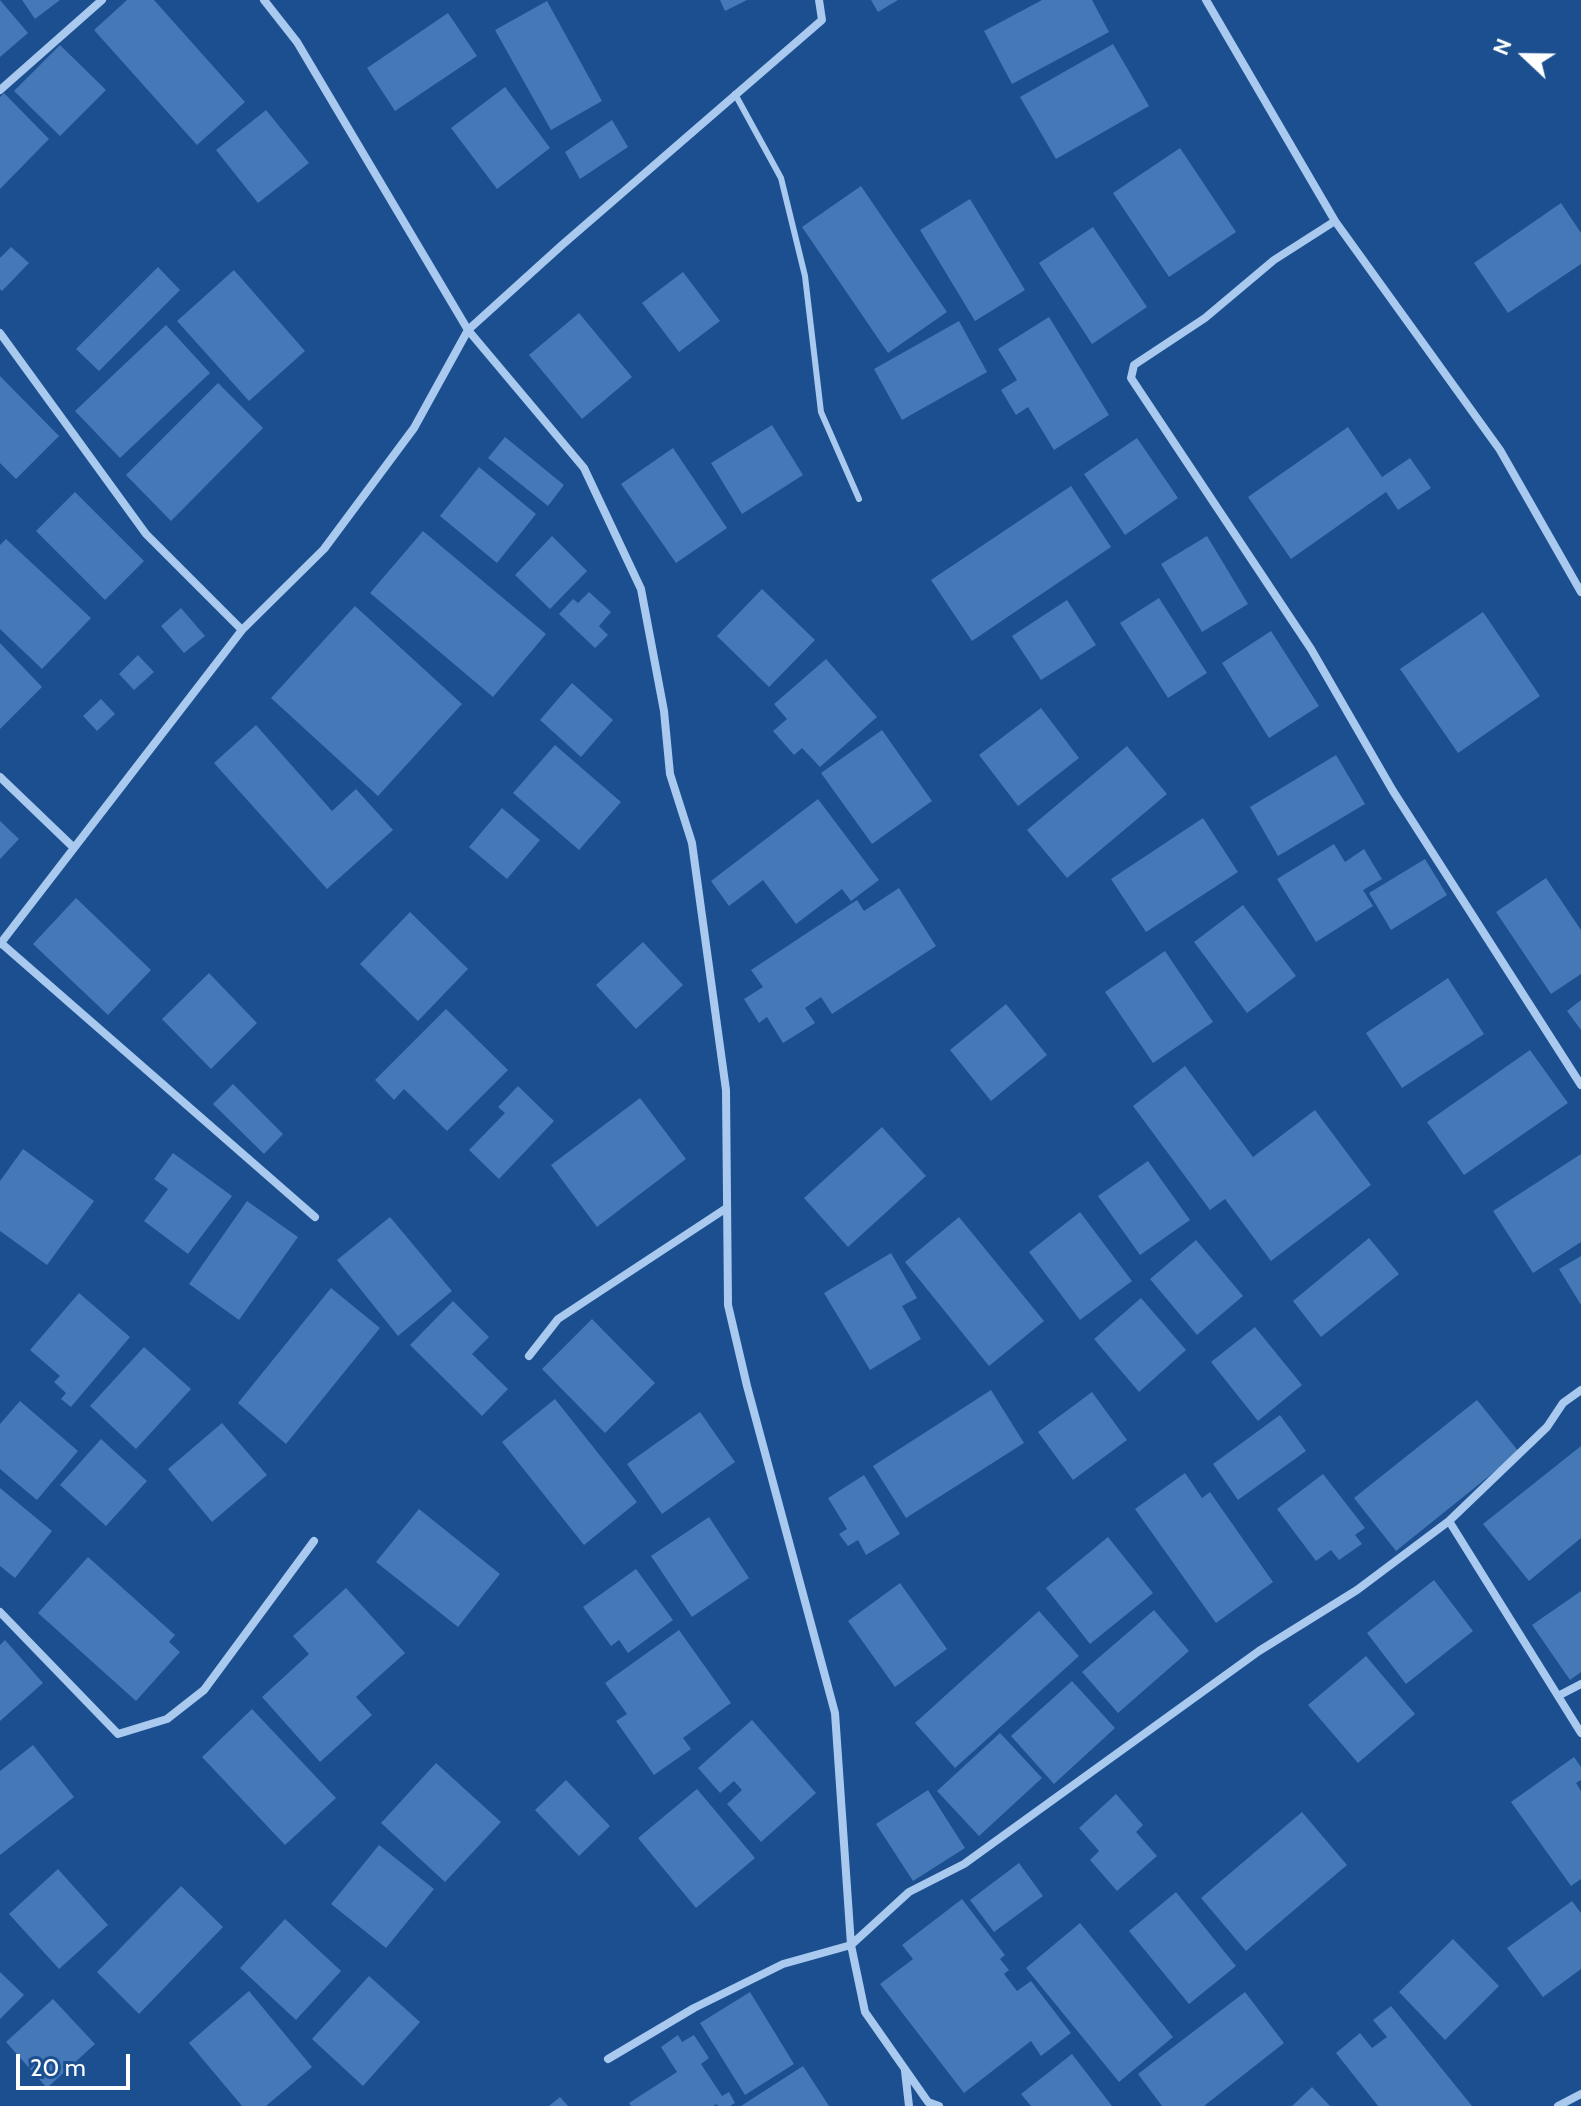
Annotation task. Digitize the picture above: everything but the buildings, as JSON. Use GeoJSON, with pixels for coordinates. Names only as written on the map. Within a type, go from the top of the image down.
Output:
{"type":"FeatureCollection","features":[{"type":"Feature","properties":{"kind":"street"},"geometry":{"type":"LineString","coordinates":[[0,90],[102,0]]}},
{"type":"Feature","properties":{"kind":"street"},"geometry":{"type":"LineString","coordinates":[[264,0],[297,42],[468,330],[584,468],[641,589],[664,711],[670,774],[692,843],[726,1090],[728,1305],[835,1713],[851,1945],[865,2012],[928,2102],[939,2106]]}},
{"type":"Feature","properties":{"kind":"street"},"geometry":{"type":"LineString","coordinates":[[315,1217],[0,944],[242,630],[324,549],[414,428],[468,330],[822,20],[819,0]]}},
{"type":"Feature","properties":{"kind":"street"},"geometry":{"type":"LineString","coordinates":[[1206,0],[1335,221],[1500,450],[1581,592]]}},
{"type":"Feature","properties":{"kind":"street"},"geometry":{"type":"LineString","coordinates":[[1335,221],[1274,260],[1205,318],[1134,365],[1131,378],[1311,649],[1393,791],[1581,1085]]}},
{"type":"Feature","properties":{"kind":"street"},"geometry":{"type":"LineString","coordinates":[[0,333],[146,534],[242,630]]}},
{"type":"Feature","properties":{"kind":"street"},"geometry":{"type":"LineString","coordinates":[[0,777],[73,847]]}},
{"type":"Feature","properties":{"kind":"street"},"geometry":{"type":"LineString","coordinates":[[529,1356],[558,1319],[725,1209]]}},
{"type":"Feature","properties":{"kind":"street"},"geometry":{"type":"LineString","coordinates":[[608,2059],[694,2008],[783,1964],[851,1945],[909,1892],[964,1864],[1259,1651],[1357,1590],[1449,1521],[1547,1427],[1563,1403],[1581,1390]]}},
{"type":"Feature","properties":{"kind":"street"},"geometry":{"type":"LineString","coordinates":[[1449,1521],[1581,1733]]}},
{"type":"Feature","properties":{"kind":"street"},"geometry":{"type":"LineString","coordinates":[[0,1612],[118,1734],[167,1719],[204,1690],[314,1541]]}},
{"type":"Feature","properties":{"kind":"street"},"geometry":{"type":"LineString","coordinates":[[1558,1696],[1581,1684]]}},
{"type":"Feature","properties":{"kind":"street"},"geometry":{"type":"LineString","coordinates":[[904,2066],[909,2106]]}},
{"type":"Feature","properties":{"kind":"street"},"geometry":{"type":"LineString","coordinates":[[1558,2106],[1581,2094]]}},
{"type":"Feature","properties":{"kind":"lane"},"geometry":{"type":"LineString","coordinates":[[735,94],[781,178],[805,276],[821,412],[859,499]]}}]}
